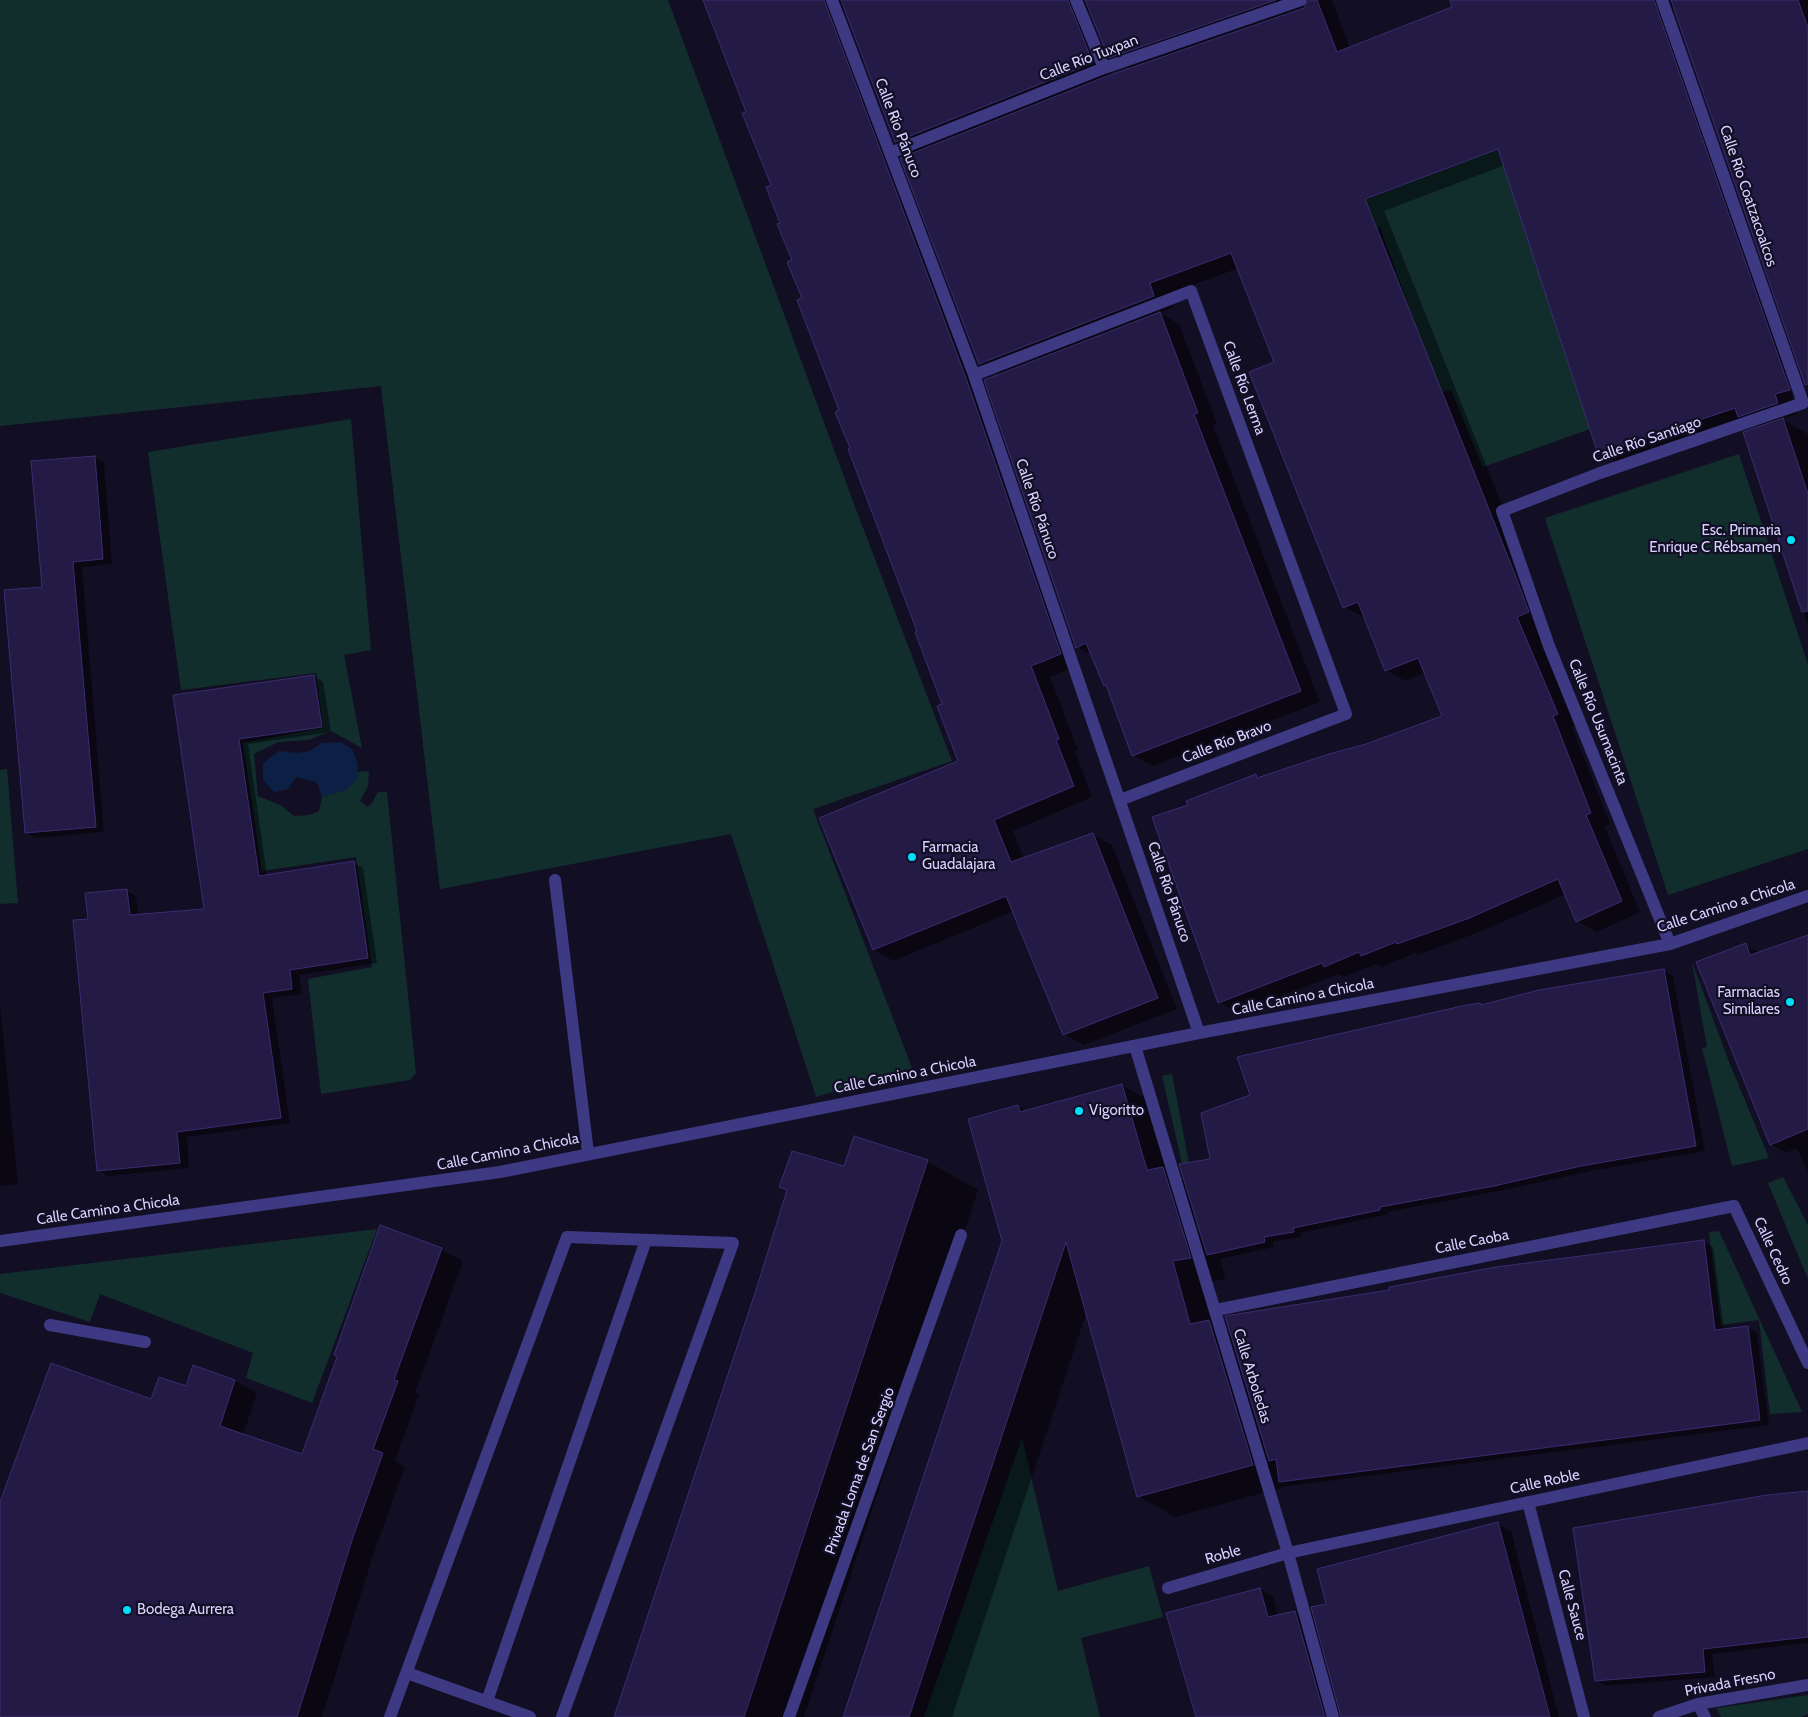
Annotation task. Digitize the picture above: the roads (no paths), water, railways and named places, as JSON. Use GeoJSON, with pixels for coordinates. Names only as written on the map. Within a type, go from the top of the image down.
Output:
{"type":"FeatureCollection","features":[{"type":"Feature","properties":{"kind":"street","name":"Calle Río Pánuco"},"geometry":{"type":"LineString","coordinates":[[832,0],[974,375],[1199,1033]]}},
{"type":"Feature","properties":{"kind":"street"},"geometry":{"type":"LineString","coordinates":[[1076,0],[1104,68]]}},
{"type":"Feature","properties":{"kind":"street","name":"Calle Río Tuxpan"},"geometry":{"type":"LineString","coordinates":[[890,153],[1104,68],[1301,0]]}},
{"type":"Feature","properties":{"kind":"street","name":"Calle Río Coatzacoalcos"},"geometry":{"type":"LineString","coordinates":[[1662,0],[1803,403]]}},
{"type":"Feature","properties":{"kind":"street","name":"Calle Río Lerma"},"geometry":{"type":"LineString","coordinates":[[974,375],[1191,291],[1346,714]]}},
{"type":"Feature","properties":{"kind":"street","name":"Calle Río Santiago"},"geometry":{"type":"LineString","coordinates":[[1502,511],[1600,473],[1803,403]]}},
{"type":"Feature","properties":{"kind":"street","name":"Calle Río Usumacinta"},"geometry":{"type":"LineString","coordinates":[[1502,511],[1549,646],[1670,944]]}},
{"type":"Feature","properties":{"kind":"street","name":"Calle Río Bravo"},"geometry":{"type":"LineString","coordinates":[[1120,800],[1346,714]]}},
{"type":"Feature","properties":{"kind":"street"},"geometry":{"type":"LineString","coordinates":[[555,880],[588,1153]]}},
{"type":"Feature","properties":{"kind":"street","name":"Calle Camino a Chicola"},"geometry":{"type":"LineString","coordinates":[[0,1241],[500,1172],[1199,1033],[1670,944],[1808,896]]}},
{"type":"Feature","properties":{"kind":"street","name":"Calle Arboledas"},"geometry":{"type":"LineString","coordinates":[[1135,1046],[1288,1553],[1333,1717]]}},
{"type":"Feature","properties":{"kind":"street","name":"Calle Caoba"},"geometry":{"type":"LineString","coordinates":[[1216,1310],[1734,1206]]}},
{"type":"Feature","properties":{"kind":"street","name":"Calle Cedro"},"geometry":{"type":"LineString","coordinates":[[1734,1206],[1808,1363]]}},
{"type":"Feature","properties":{"kind":"street","name":"Privada Loma de San Sergio"},"geometry":{"type":"LineString","coordinates":[[789,1717],[961,1235]]}},
{"type":"Feature","properties":{"kind":"street"},"geometry":{"type":"LineString","coordinates":[[390,1717],[567,1237],[733,1243],[562,1717]]}},
{"type":"Feature","properties":{"kind":"street"},"geometry":{"type":"LineString","coordinates":[[487,1701],[646,1240]]}},
{"type":"Feature","properties":{"kind":"street"},"geometry":{"type":"LineString","coordinates":[[50,1325],[145,1342]]}},
{"type":"Feature","properties":{"kind":"street","name":"Calle Roble"},"geometry":{"type":"LineString","coordinates":[[1288,1553],[1808,1443]]}},
{"type":"Feature","properties":{"kind":"street","name":"Calle Sauce"},"geometry":{"type":"LineString","coordinates":[[1528,1502],[1584,1717]]}},
{"type":"Feature","properties":{"kind":"street","name":"Roble"},"geometry":{"type":"LineString","coordinates":[[1168,1588],[1288,1553]]}},
{"type":"Feature","properties":{"kind":"street"},"geometry":{"type":"LineString","coordinates":[[407,1674],[530,1717]]}},
{"type":"Feature","properties":{"kind":"street","name":"Privada Fresno"},"geometry":{"type":"LineString","coordinates":[[1659,1717],[1698,1704],[1808,1685]]}},
{"type":"Feature","properties":{"kind":"street"},"geometry":{"type":"LineString","coordinates":[[1698,1704],[1705,1717]]}},
{"type":"Feature","properties":{"kind":"water"},"geometry":{"type":"Polygon","coordinates":[[[341,742],[352,749],[358,764],[358,778],[346,790],[322,797],[317,782],[296,777],[288,789],[274,792],[263,780],[263,763],[279,751],[297,753],[310,751],[322,743],[341,742]]]}},
{"type":"Feature","properties":{"kind":"place","name":"Esc. Primaria Enrique C Rébsamen"},"geometry":{"type":"Point","coordinates":[1791,540]}},
{"type":"Feature","properties":{"kind":"place","name":"Farmacia Guadalajara"},"geometry":{"type":"Point","coordinates":[912,857]}},
{"type":"Feature","properties":{"kind":"place","name":"Farmacias Similares"},"geometry":{"type":"Point","coordinates":[1790,1002]}},
{"type":"Feature","properties":{"kind":"place","name":"Vigoritto"},"geometry":{"type":"Point","coordinates":[1079,1111]}},
{"type":"Feature","properties":{"kind":"place","name":"Bodega Aurrera"},"geometry":{"type":"Point","coordinates":[127,1610]}}]}
